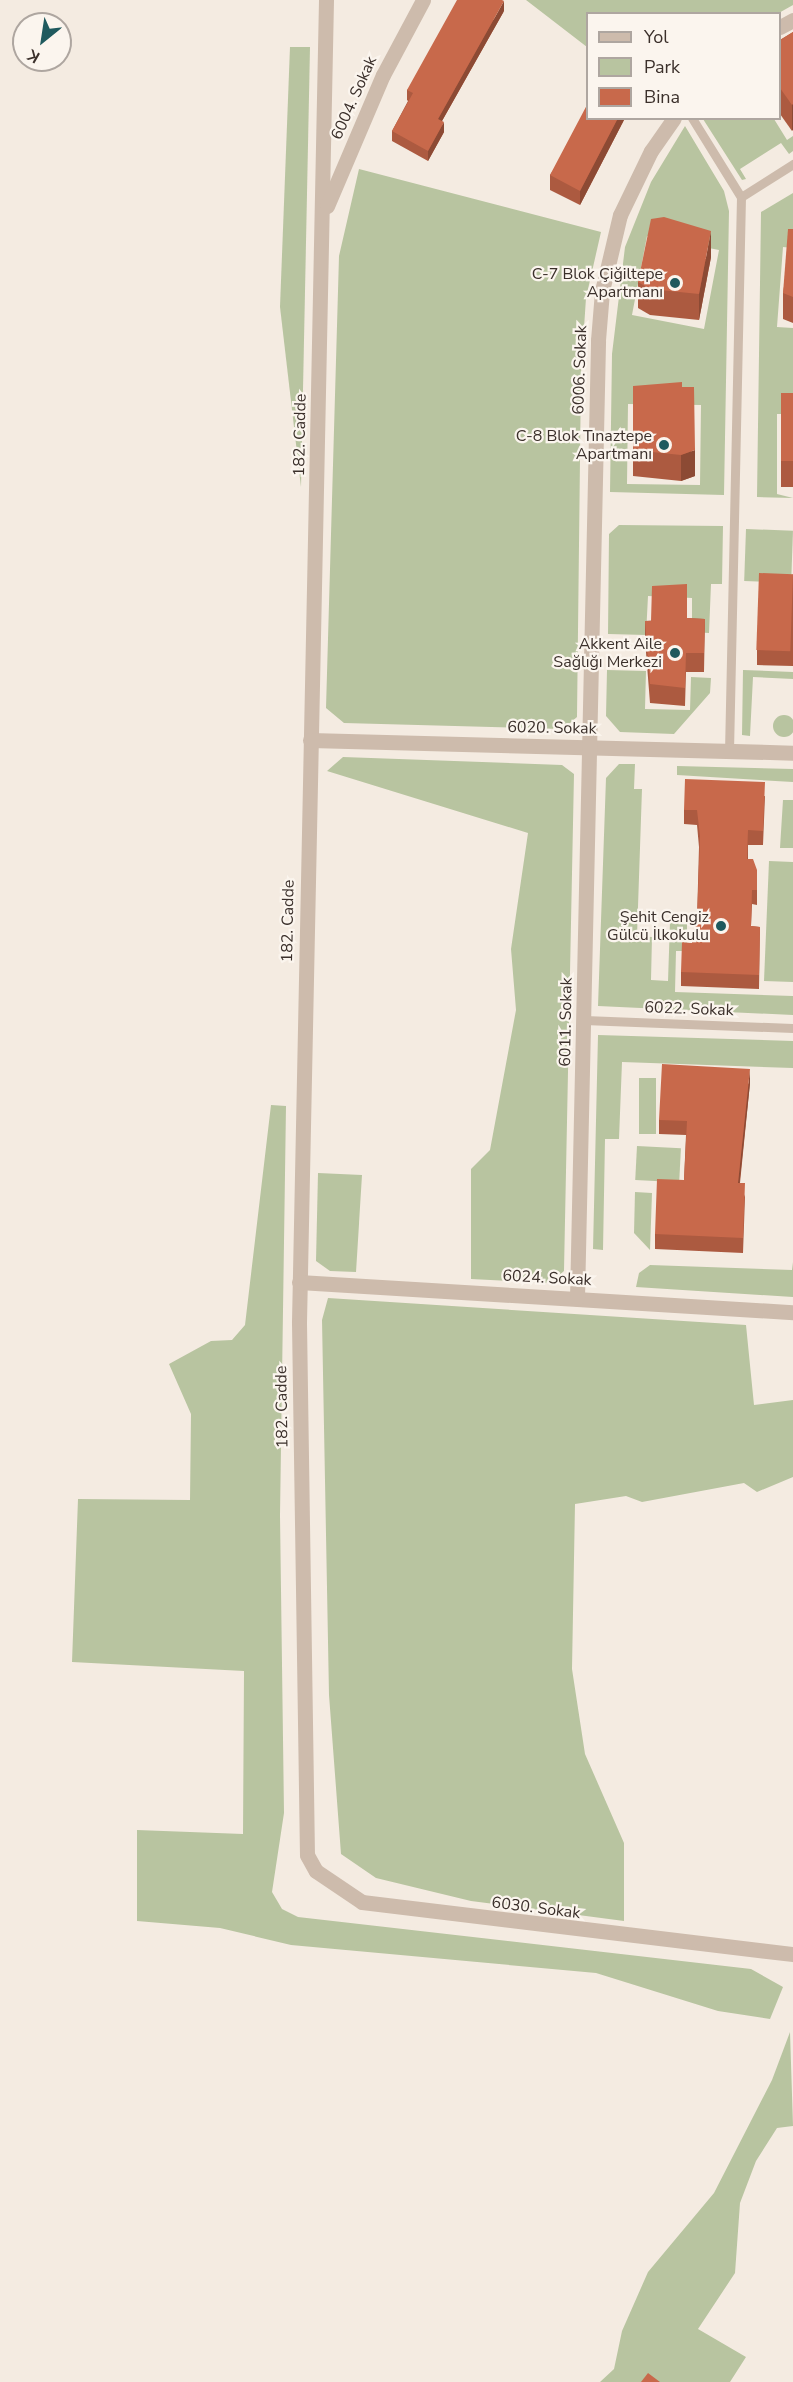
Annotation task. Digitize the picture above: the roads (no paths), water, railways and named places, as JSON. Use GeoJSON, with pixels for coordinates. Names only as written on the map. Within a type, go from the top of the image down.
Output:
{"type":"FeatureCollection","features":[{"type":"Feature","properties":{"kind":"street","name":"182. Cadde"},"geometry":{"type":"LineString","coordinates":[[305,1842],[300,1282],[326,0]]}},
{"type":"Feature","properties":{"kind":"street","name":"6004. Sokak"},"geometry":{"type":"LineString","coordinates":[[323,214],[383,75],[423,0]]}},
{"type":"Feature","properties":{"kind":"street","name":"6006. Sokak"},"geometry":{"type":"LineString","coordinates":[[590,747],[602,291],[629,194],[673,120]]}},
{"type":"Feature","properties":{"kind":"street","name":"6020. Sokak"},"geometry":{"type":"LineString","coordinates":[[310,740],[793,753]]}},
{"type":"Feature","properties":{"kind":"street","name":"6011. Sokak"},"geometry":{"type":"LineString","coordinates":[[577,1298],[590,747]]}},
{"type":"Feature","properties":{"kind":"street","name":"6024. Sokak"},"geometry":{"type":"LineString","coordinates":[[300,1282],[793,1312]]}},
{"type":"Feature","properties":{"kind":"street","name":"6030. Sokak"},"geometry":{"type":"LineString","coordinates":[[305,1842],[316,1871],[362,1902],[793,1954]]}},
{"type":"Feature","properties":{"kind":"lane"},"geometry":{"type":"LineString","coordinates":[[693,120],[741,197],[729,751]]}},
{"type":"Feature","properties":{"kind":"lane"},"geometry":{"type":"LineString","coordinates":[[741,197],[793,164]]}},
{"type":"Feature","properties":{"kind":"lane","name":"6022. Sokak"},"geometry":{"type":"LineString","coordinates":[[584,1020],[793,1028]]}},
{"type":"Feature","properties":{"kind":"place","name":"C-7 Blok Çiğiltepe Apartmanı"},"geometry":{"type":"Point","coordinates":[675,283]}},
{"type":"Feature","properties":{"kind":"place","name":"C-8 Blok Tınaztepe Apartmanı"},"geometry":{"type":"Point","coordinates":[664,445]}},
{"type":"Feature","properties":{"kind":"place","name":"Akkent Aile Sağlığı Merkezi"},"geometry":{"type":"Point","coordinates":[675,653]}},
{"type":"Feature","properties":{"kind":"place","name":"Şehit Cengiz Gülcü İlkokulu"},"geometry":{"type":"Point","coordinates":[721,926]}}]}
